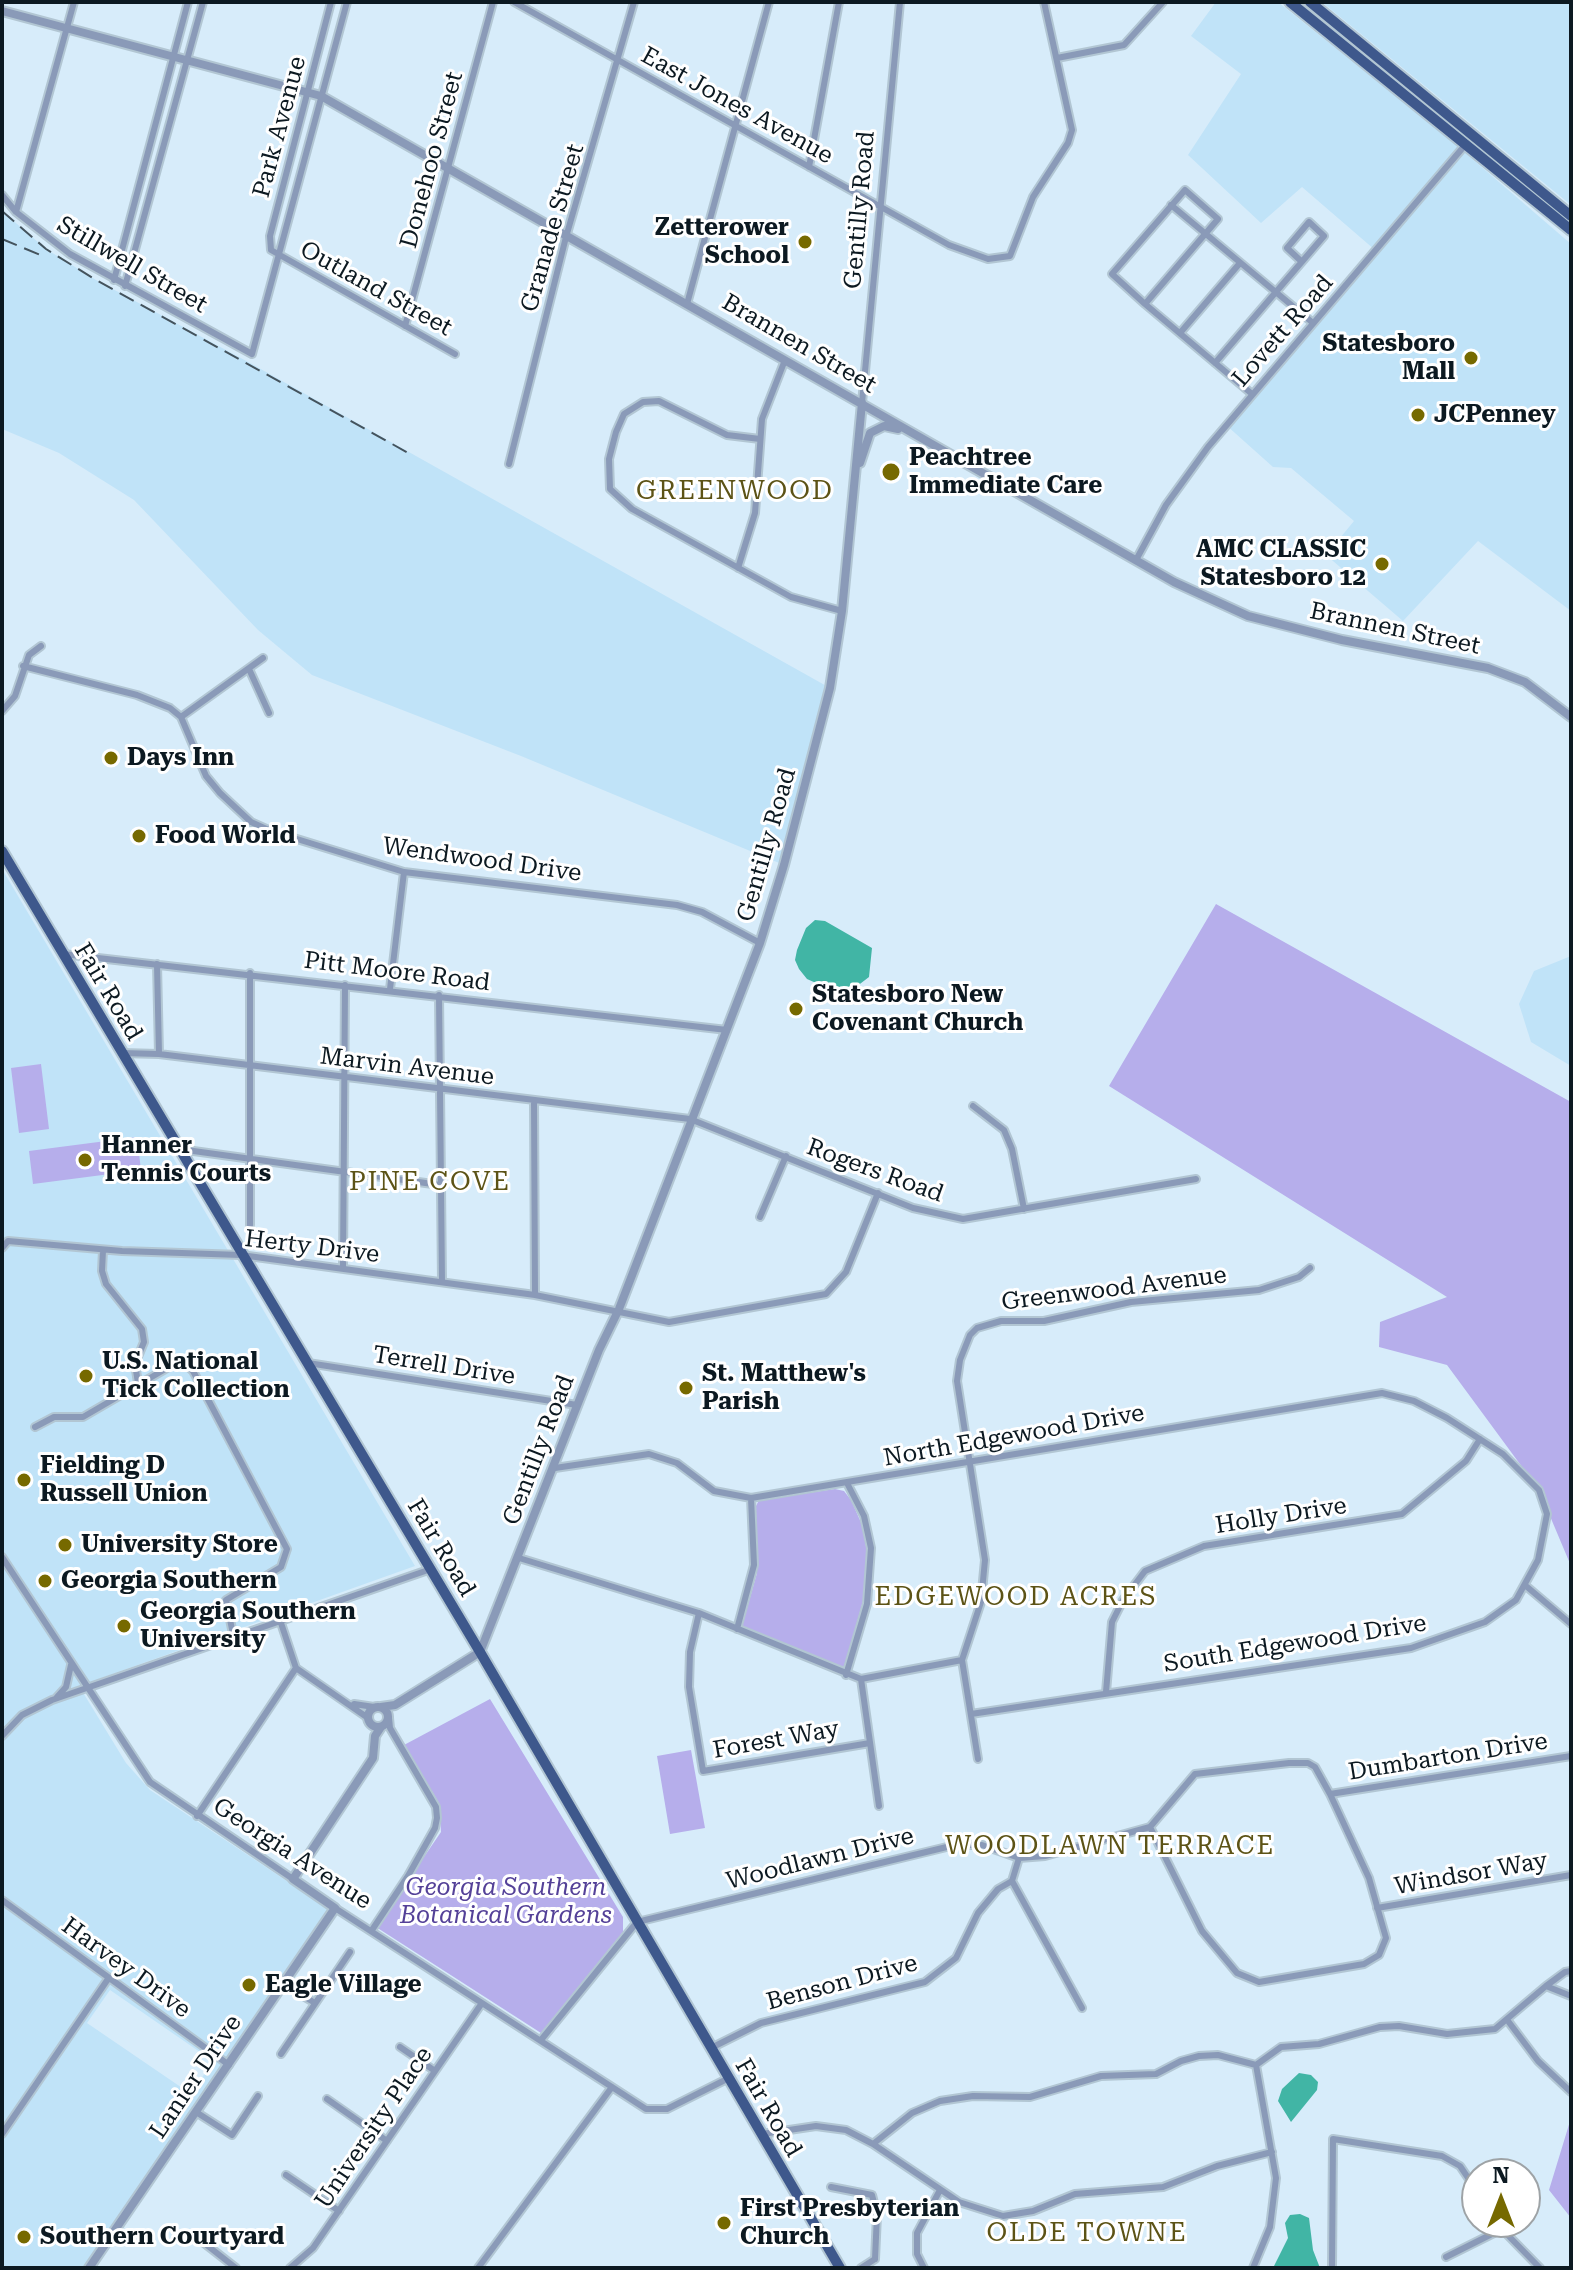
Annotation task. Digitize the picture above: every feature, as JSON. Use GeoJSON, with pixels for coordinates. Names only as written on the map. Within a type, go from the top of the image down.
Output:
{"type":"FeatureCollection","features":[{"type":"Feature","properties":{"kind":"main road"},"geometry":{"type":"LineString","coordinates":[[1310,2],[1571,230]]}},
{"type":"Feature","properties":{"kind":"main road"},"geometry":{"type":"LineString","coordinates":[[1297,4],[1469,141],[1571,216]]}},
{"type":"Feature","properties":{"kind":"main road","name":"Fair Road"},"geometry":{"type":"LineString","coordinates":[[2,851],[431,1569],[840,2268]]}},
{"type":"Feature","properties":{"kind":"street"},"geometry":{"type":"LineString","coordinates":[[16,212],[74,2]]}},
{"type":"Feature","properties":{"kind":"street"},"geometry":{"type":"LineString","coordinates":[[114,280],[188,2]]}},
{"type":"Feature","properties":{"kind":"street"},"geometry":{"type":"LineString","coordinates":[[125,286],[203,2]]}},
{"type":"Feature","properties":{"kind":"street","name":"Park Avenue"},"geometry":{"type":"LineString","coordinates":[[279,257],[271,250],[270,236],[331,2]]}},
{"type":"Feature","properties":{"kind":"street","name":"Park Avenue"},"geometry":{"type":"LineString","coordinates":[[252,354],[347,2]]}},
{"type":"Feature","properties":{"kind":"street","name":"Donehoo Street"},"geometry":{"type":"LineString","coordinates":[[405,326],[493,2]]}},
{"type":"Feature","properties":{"kind":"street","name":"East Jones Avenue"},"geometry":{"type":"LineString","coordinates":[[514,2],[949,245],[988,259],[1010,256],[1033,197],[1068,143],[1072,120],[1057,58]]}},
{"type":"Feature","properties":{"kind":"street","name":"Granade Street"},"geometry":{"type":"LineString","coordinates":[[509,464],[566,237],[634,2]]}},
{"type":"Feature","properties":{"kind":"street"},"geometry":{"type":"LineString","coordinates":[[687,304],[769,2]]}},
{"type":"Feature","properties":{"kind":"street"},"geometry":{"type":"LineString","coordinates":[[809,167],[839,2]]}},
{"type":"Feature","properties":{"kind":"street","name":"Gentilly Road"},"geometry":{"type":"LineString","coordinates":[[480,1652],[555,1468],[577,1405],[619,1309],[760,943],[784,865],[830,688],[842,611],[900,2]]}},
{"type":"Feature","properties":{"kind":"street"},"geometry":{"type":"LineString","coordinates":[[1044,2],[1057,58],[1124,45],[1163,2]]}},
{"type":"Feature","properties":{"kind":"street","name":"Brannen Street"},"geometry":{"type":"LineString","coordinates":[[2,11],[321,96],[1136,560],[1248,616],[1510,676],[1525,682],[1571,717]]}},
{"type":"Feature","properties":{"kind":"street","name":"Lovett Road"},"geometry":{"type":"LineString","coordinates":[[1136,560],[1190,471],[1469,141]]}},
{"type":"Feature","properties":{"kind":"street"},"geometry":{"type":"LineString","coordinates":[[1145,304],[1218,219],[1185,190],[1112,274],[1145,304],[1252,394]]}},
{"type":"Feature","properties":{"kind":"street","name":"Stillwell Street"},"geometry":{"type":"LineString","coordinates":[[2,195],[16,212],[70,254],[252,354]]}},
{"type":"Feature","properties":{"kind":"street"},"geometry":{"type":"LineString","coordinates":[[1171,205],[1313,323]]}},
{"type":"Feature","properties":{"kind":"street"},"geometry":{"type":"LineString","coordinates":[[1215,363],[1324,236],[1309,222],[1287,248],[1301,261]]}},
{"type":"Feature","properties":{"kind":"street","name":"Outland Street"},"geometry":{"type":"LineString","coordinates":[[279,257],[455,354]]}},
{"type":"Feature","properties":{"kind":"street"},"geometry":{"type":"LineString","coordinates":[[1180,333],[1240,263]]}},
{"type":"Feature","properties":{"kind":"street"},"geometry":{"type":"LineString","coordinates":[[738,568],[755,513],[760,439],[768,399],[785,360]]}},
{"type":"Feature","properties":{"kind":"street"},"geometry":{"type":"LineString","coordinates":[[760,439],[714,431],[659,401],[643,402],[624,414],[609,459],[610,489],[621,500],[791,597],[842,611]]}},
{"type":"Feature","properties":{"kind":"street"},"geometry":{"type":"LineString","coordinates":[[851,507],[864,445],[870,433],[890,426],[917,435]]}},
{"type":"Feature","properties":{"kind":"street"},"geometry":{"type":"LineString","coordinates":[[2,711],[15,696],[29,655],[41,646]]}},
{"type":"Feature","properties":{"kind":"street"},"geometry":{"type":"LineString","coordinates":[[23,666],[159,702],[181,717],[263,658]]}},
{"type":"Feature","properties":{"kind":"street"},"geometry":{"type":"LineString","coordinates":[[249,669],[269,713]]}},
{"type":"Feature","properties":{"kind":"street","name":"Wendwood Drive"},"geometry":{"type":"LineString","coordinates":[[181,717],[206,776],[251,822],[404,872],[677,905],[702,912],[760,943]]}},
{"type":"Feature","properties":{"kind":"street"},"geometry":{"type":"LineString","coordinates":[[390,989],[404,872]]}},
{"type":"Feature","properties":{"kind":"street","name":"Pitt Moore Road"},"geometry":{"type":"LineString","coordinates":[[62,953],[727,1030]]}},
{"type":"Feature","properties":{"kind":"street"},"geometry":{"type":"LineString","coordinates":[[157,964],[159,1054]]}},
{"type":"Feature","properties":{"kind":"street"},"geometry":{"type":"LineString","coordinates":[[250,973],[250,1225]]}},
{"type":"Feature","properties":{"kind":"street"},"geometry":{"type":"LineString","coordinates":[[343,1268],[345,985]]}},
{"type":"Feature","properties":{"kind":"street"},"geometry":{"type":"LineString","coordinates":[[439,995],[442,1282]]}},
{"type":"Feature","properties":{"kind":"street","name":"Marvin Avenue"},"geometry":{"type":"LineString","coordinates":[[121,1053],[159,1054],[690,1119]]}},
{"type":"Feature","properties":{"kind":"street"},"geometry":{"type":"LineString","coordinates":[[534,1100],[535,1295]]}},
{"type":"Feature","properties":{"kind":"street"},"geometry":{"type":"LineString","coordinates":[[973,1106],[1004,1130],[1012,1149],[1024,1209]]}},
{"type":"Feature","properties":{"kind":"street","name":"Rogers Road"},"geometry":{"type":"LineString","coordinates":[[690,1119],[931,1214],[963,1219],[1196,1179]]}},
{"type":"Feature","properties":{"kind":"street"},"geometry":{"type":"LineString","coordinates":[[179,1149],[440,1185]]}},
{"type":"Feature","properties":{"kind":"street"},"geometry":{"type":"LineString","coordinates":[[760,1217],[786,1156]]}},
{"type":"Feature","properties":{"kind":"street","name":"Herty Drive"},"geometry":{"type":"LineString","coordinates":[[2,1248],[8,1241],[103,1250],[241,1255],[535,1295],[619,1309],[669,1322],[688,1321],[826,1294],[846,1272],[878,1193]]}},
{"type":"Feature","properties":{"kind":"street"},"geometry":{"type":"LineString","coordinates":[[103,1250],[102,1271],[106,1284],[142,1329],[144,1342],[135,1364],[138,1383]]}},
{"type":"Feature","properties":{"kind":"street","name":"Greenwood Avenue"},"geometry":{"type":"LineString","coordinates":[[978,1759],[962,1660],[981,1602],[985,1560],[957,1381],[965,1344],[977,1328],[1001,1321],[1064,1318],[1131,1302],[1259,1290],[1299,1277],[1310,1268]]}},
{"type":"Feature","properties":{"kind":"street","name":"Terrell Drive"},"geometry":{"type":"LineString","coordinates":[[306,1363],[577,1405]]}},
{"type":"Feature","properties":{"kind":"street"},"geometry":{"type":"LineString","coordinates":[[35,1427],[54,1417],[83,1417],[174,1364],[187,1366],[193,1371],[287,1549],[281,1567],[226,1600],[234,1639]]}},
{"type":"Feature","properties":{"kind":"street","name":"North Edgewood Drive"},"geometry":{"type":"LineString","coordinates":[[555,1468],[649,1454],[677,1463],[714,1491],[751,1498],[1382,1393],[1414,1401],[1480,1439]]}},
{"type":"Feature","properties":{"kind":"street","name":"South Edgewood Drive"},"geometry":{"type":"LineString","coordinates":[[971,1714],[1411,1648],[1485,1622],[1516,1600],[1526,1586],[1542,1548],[1547,1514],[1539,1490],[1524,1472],[1480,1439]]}},
{"type":"Feature","properties":{"kind":"street","name":"Holly Drive"},"geometry":{"type":"LineString","coordinates":[[1106,1692],[1112,1622],[1123,1600],[1145,1571],[1204,1546],[1402,1514],[1466,1461],[1480,1439]]}},
{"type":"Feature","properties":{"kind":"street"},"geometry":{"type":"LineString","coordinates":[[846,1675],[867,1604],[871,1548],[864,1516],[847,1483]]}},
{"type":"Feature","properties":{"kind":"street"},"geometry":{"type":"LineString","coordinates":[[737,1629],[754,1565],[751,1498]]}},
{"type":"Feature","properties":{"kind":"street","name":"Georgia Avenue"},"geometry":{"type":"LineString","coordinates":[[2,1557],[150,1782],[197,1816],[646,2109],[658,2111],[727,2079]]}},
{"type":"Feature","properties":{"kind":"street"},"geometry":{"type":"LineString","coordinates":[[519,1558],[699,1613],[861,1679],[962,1660]]}},
{"type":"Feature","properties":{"kind":"street"},"geometry":{"type":"LineString","coordinates":[[2,1736],[22,1715],[55,1699],[431,1569]]}},
{"type":"Feature","properties":{"kind":"street"},"geometry":{"type":"LineString","coordinates":[[1526,1586],[1571,1624]]}},
{"type":"Feature","properties":{"kind":"street","name":"Forest Way"},"geometry":{"type":"LineString","coordinates":[[699,1613],[690,1652],[689,1687],[703,1771],[870,1743]]}},
{"type":"Feature","properties":{"kind":"street"},"geometry":{"type":"LineString","coordinates":[[281,1623],[296,1668],[351,1704],[369,1721],[385,1727],[436,1807],[435,1828],[372,1930]]}},
{"type":"Feature","properties":{"kind":"street"},"geometry":{"type":"LineString","coordinates":[[351,1704],[395,1705],[480,1652]]}},
{"type":"Feature","properties":{"kind":"street"},"geometry":{"type":"LineString","coordinates":[[55,1699],[66,1687],[71,1665]]}},
{"type":"Feature","properties":{"kind":"street"},"geometry":{"type":"LineString","coordinates":[[197,1816],[296,1668]]}},
{"type":"Feature","properties":{"kind":"street"},"geometry":{"type":"LineString","coordinates":[[861,1679],[879,1806]]}},
{"type":"Feature","properties":{"kind":"street"},"geometry":{"type":"LineString","coordinates":[[375,1736],[385,1727],[395,1705]]}},
{"type":"Feature","properties":{"kind":"street"},"geometry":{"type":"LineString","coordinates":[[378,1707],[388,1716]]}},
{"type":"Feature","properties":{"kind":"street"},"geometry":{"type":"LineString","coordinates":[[369,1721],[378,1707]]}},
{"type":"Feature","properties":{"kind":"street"},"geometry":{"type":"LineString","coordinates":[[293,1879],[373,1758],[375,1736],[369,1721]]}},
{"type":"Feature","properties":{"kind":"street","name":"Dumbarton Drive"},"geometry":{"type":"LineString","coordinates":[[1330,1794],[1571,1756]]}},
{"type":"Feature","properties":{"kind":"street"},"geometry":{"type":"LineString","coordinates":[[1308,1763],[1315,1767],[1330,1794],[1369,1878],[1386,1938],[1384,1948],[1373,1960],[1259,1982],[1247,1980],[1219,1955],[1202,1931],[1150,1827],[1195,1774],[1228,1768],[1308,1763]]}},
{"type":"Feature","properties":{"kind":"street","name":"Woodlawn Drive"},"geometry":{"type":"LineString","coordinates":[[637,1922],[955,1845],[982,1845],[1019,1858],[1045,1856],[1150,1827]]}},
{"type":"Feature","properties":{"kind":"street"},"geometry":{"type":"LineString","coordinates":[[1019,1858],[1012,1881],[1082,2008]]}},
{"type":"Feature","properties":{"kind":"street","name":"Windsor Way"},"geometry":{"type":"LineString","coordinates":[[1377,1908],[1571,1875]]}},
{"type":"Feature","properties":{"kind":"street","name":"Benson Drive"},"geometry":{"type":"LineString","coordinates":[[711,2048],[761,2023],[925,1982],[956,1958],[978,1913],[998,1889],[1012,1881]]}},
{"type":"Feature","properties":{"kind":"street","name":"Harvey Drive"},"geometry":{"type":"LineString","coordinates":[[2,1900],[229,2065]]}},
{"type":"Feature","properties":{"kind":"street","name":"Lanier Drive"},"geometry":{"type":"LineString","coordinates":[[89,2268],[335,1908]]}},
{"type":"Feature","properties":{"kind":"street"},"geometry":{"type":"LineString","coordinates":[[541,2040],[637,1922]]}},
{"type":"Feature","properties":{"kind":"street"},"geometry":{"type":"LineString","coordinates":[[281,2054],[350,1952]]}},
{"type":"Feature","properties":{"kind":"street"},"geometry":{"type":"LineString","coordinates":[[1256,2065],[1281,2047],[1319,2044],[1399,2026],[1457,2033],[1495,2029],[1546,1986],[1571,1971]]}},
{"type":"Feature","properties":{"kind":"street"},"geometry":{"type":"LineString","coordinates":[[2,2134],[108,1979]]}},
{"type":"Feature","properties":{"kind":"street"},"geometry":{"type":"LineString","coordinates":[[283,1984],[315,2003]]}},
{"type":"Feature","properties":{"kind":"street"},"geometry":{"type":"LineString","coordinates":[[1546,1986],[1571,1996]]}},
{"type":"Feature","properties":{"kind":"street","name":"University Place"},"geometry":{"type":"LineString","coordinates":[[290,2268],[313,2248],[482,2003]]}},
{"type":"Feature","properties":{"kind":"street"},"geometry":{"type":"LineString","coordinates":[[1508,2021],[1538,2061],[1571,2092]]}},
{"type":"Feature","properties":{"kind":"street"},"geometry":{"type":"LineString","coordinates":[[400,2047],[435,2071]]}},
{"type":"Feature","properties":{"kind":"street"},"geometry":{"type":"LineString","coordinates":[[873,2144],[902,2119],[940,2101],[973,2096],[1030,2097],[1101,2076],[1156,2074],[1199,2056],[1218,2055],[1256,2065]]}},
{"type":"Feature","properties":{"kind":"street"},"geometry":{"type":"LineString","coordinates":[[1253,2268],[1270,2227],[1274,2202],[1272,2152],[1256,2065]]}},
{"type":"Feature","properties":{"kind":"street"},"geometry":{"type":"LineString","coordinates":[[478,2268],[612,2087]]}},
{"type":"Feature","properties":{"kind":"street"},"geometry":{"type":"LineString","coordinates":[[196,2112],[232,2135],[258,2096]]}},
{"type":"Feature","properties":{"kind":"street"},"geometry":{"type":"LineString","coordinates":[[327,2099],[387,2141]]}},
{"type":"Feature","properties":{"kind":"street"},"geometry":{"type":"LineString","coordinates":[[760,2135],[829,2127],[846,2130],[873,2144],[974,2210],[1014,2215],[1075,2194],[1163,2187],[1217,2166],[1272,2152]]}},
{"type":"Feature","properties":{"kind":"street"},"geometry":{"type":"LineString","coordinates":[[1332,2268],[1333,2139],[1375,2148],[1442,2156],[1461,2167]]}},
{"type":"Feature","properties":{"kind":"street"},"geometry":{"type":"LineString","coordinates":[[286,2175],[339,2211]]}},
{"type":"Feature","properties":{"kind":"street"},"geometry":{"type":"LineString","coordinates":[[831,2187],[872,2195],[877,2215],[875,2259],[879,2268]]}},
{"type":"Feature","properties":{"kind":"street"},"geometry":{"type":"LineString","coordinates":[[924,2268],[917,2254],[917,2233],[940,2190]]}},
{"type":"Feature","properties":{"kind":"street"},"geometry":{"type":"LineString","coordinates":[[1446,2257],[1484,2238]]}},
{"type":"Feature","properties":{"kind":"street"},"geometry":{"type":"LineString","coordinates":[[1508,2238],[1540,2268]]}},
{"type":"Feature","properties":{"kind":"street"},"geometry":{"type":"LineString","coordinates":[[199,2239],[236,2268]]}},
{"type":"Feature","properties":{"kind":"street"},"geometry":{"type":"LineString","coordinates":[[861,2268],[875,2259]]}},
{"type":"Feature","properties":{"kind":"shaded area"},"geometry":{"type":"Polygon","coordinates":[[[1216,2],[1278,2],[1449,139],[1571,244],[1571,611],[1478,541],[1403,621],[1326,555],[1354,521],[1291,468],[1273,467],[1226,425],[1375,250],[1302,187],[1261,223],[1188,155],[1241,74],[1191,36],[1216,2]]]}},
{"type":"Feature","properties":{"kind":"shaded area"},"geometry":{"type":"Polygon","coordinates":[[[1571,2],[1571,205],[1323,3],[1571,2]]]}},
{"type":"Feature","properties":{"kind":"shaded area"},"geometry":{"type":"Polygon","coordinates":[[[2,211],[46,249],[96,280],[830,688],[784,865],[521,756],[312,675],[258,630],[134,500],[59,453],[2,429],[2,211]]]}},
{"type":"Feature","properties":{"kind":"shaded area","name":"Georgia Southern University"},"geometry":{"type":"Polygon","coordinates":[[[2,869],[415,1566],[79,1686],[126,1763],[150,1790],[329,1909],[83,2268],[2,2268],[2,869]],[[110,1990],[87,2023],[191,2094],[213,2061],[110,1990]]]}},
{"type":"Feature","properties":{"kind":"shaded area"},"geometry":{"type":"Polygon","coordinates":[[[815,920],[825,921],[872,948],[869,977],[852,990],[834,991],[807,979],[799,969],[795,960],[797,950],[806,928],[815,920]]]}},
{"type":"Feature","properties":{"kind":"shaded area"},"geometry":{"type":"Polygon","coordinates":[[[1571,956],[1571,1066],[1531,1042],[1519,1004],[1534,971],[1571,956]]]}},
{"type":"Feature","properties":{"kind":"shaded area"},"geometry":{"type":"Polygon","coordinates":[[[1299,2073],[1311,2075],[1318,2082],[1317,2090],[1291,2122],[1278,2101],[1282,2089],[1299,2073]]]}},
{"type":"Feature","properties":{"kind":"shaded area"},"geometry":{"type":"Polygon","coordinates":[[[1300,2214],[1309,2218],[1313,2250],[1320,2268],[1273,2268],[1288,2238],[1285,2223],[1290,2215],[1300,2214]]]}},
{"type":"Feature","properties":{"kind":"green space"},"geometry":{"type":"Polygon","coordinates":[[[1216,904],[1571,1102],[1571,1566],[1539,1490],[1447,1365],[1379,1347],[1380,1322],[1447,1297],[1109,1086],[1216,904]]]}},
{"type":"Feature","properties":{"kind":"green space"},"geometry":{"type":"Polygon","coordinates":[[[41,1064],[49,1129],[19,1133],[11,1068],[41,1064]]]}},
{"type":"Feature","properties":{"kind":"green space","name":"Hanner Tennis Courts"},"geometry":{"type":"Polygon","coordinates":[[[137,1137],[141,1170],[33,1184],[29,1151],[137,1137]]]}},
{"type":"Feature","properties":{"kind":"green space"},"geometry":{"type":"Polygon","coordinates":[[[835,1489],[844,1491],[851,1500],[863,1527],[868,1560],[863,1601],[844,1669],[742,1626],[757,1573],[756,1506],[759,1500],[835,1489]]]}},
{"type":"Feature","properties":{"kind":"green space","name":"Georgia Southern Botanical Gardens"},"geometry":{"type":"Polygon","coordinates":[[[490,1699],[623,1917],[623,1932],[541,2033],[376,1927],[441,1832],[439,1803],[404,1745],[490,1699]]]}},
{"type":"Feature","properties":{"kind":"green space"},"geometry":{"type":"Polygon","coordinates":[[[691,1750],[705,1828],[670,1834],[657,1756],[691,1750]]]}},
{"type":"Feature","properties":{"kind":"green space"},"geometry":{"type":"Polygon","coordinates":[[[1571,2118],[1571,2218],[1549,2190],[1571,2118]]]}},
{"type":"Feature","properties":{"kind":"railway"},"geometry":{"type":"LineString","coordinates":[[2,211],[46,249],[96,280],[412,455]]}},
{"type":"Feature","properties":{"kind":"railway"},"geometry":{"type":"LineString","coordinates":[[2,239],[45,257]]}},
{"type":"Feature","properties":{"kind":"place","name":"Zetterower School"},"geometry":{"type":"Point","coordinates":[805,242]}},
{"type":"Feature","properties":{"kind":"place","name":"Statesboro Mall"},"geometry":{"type":"Point","coordinates":[1471,358]}},
{"type":"Feature","properties":{"kind":"place","name":"JCPenney"},"geometry":{"type":"Point","coordinates":[1418,415]}},
{"type":"Feature","properties":{"kind":"place","name":"Peachtree Immediate Care"},"geometry":{"type":"Point","coordinates":[891,472]}},
{"type":"Feature","properties":{"kind":"place","name":"AMC CLASSIC Statesboro 12"},"geometry":{"type":"Point","coordinates":[1382,564]}},
{"type":"Feature","properties":{"kind":"place","name":"Days Inn"},"geometry":{"type":"Point","coordinates":[111,758]}},
{"type":"Feature","properties":{"kind":"place","name":"Food World"},"geometry":{"type":"Point","coordinates":[139,836]}},
{"type":"Feature","properties":{"kind":"place","name":"Statesboro New Covenant Church"},"geometry":{"type":"Point","coordinates":[796,1009]}},
{"type":"Feature","properties":{"kind":"place","name":"Hanner Tennis Courts"},"geometry":{"type":"Point","coordinates":[85,1160]}},
{"type":"Feature","properties":{"kind":"place","name":"U.S. National Tick Collection"},"geometry":{"type":"Point","coordinates":[86,1376]}},
{"type":"Feature","properties":{"kind":"place","name":"St. Matthew's Parish"},"geometry":{"type":"Point","coordinates":[686,1388]}},
{"type":"Feature","properties":{"kind":"place","name":"Fielding D Russell Union"},"geometry":{"type":"Point","coordinates":[24,1480]}},
{"type":"Feature","properties":{"kind":"place","name":"University Store"},"geometry":{"type":"Point","coordinates":[65,1545]}},
{"type":"Feature","properties":{"kind":"place","name":"Georgia Southern"},"geometry":{"type":"Point","coordinates":[45,1581]}},
{"type":"Feature","properties":{"kind":"place","name":"Georgia Southern University"},"geometry":{"type":"Point","coordinates":[124,1626]}},
{"type":"Feature","properties":{"kind":"place","name":"Eagle Village"},"geometry":{"type":"Point","coordinates":[249,1985]}},
{"type":"Feature","properties":{"kind":"place","name":"First Presbyterian Church"},"geometry":{"type":"Point","coordinates":[724,2223]}},
{"type":"Feature","properties":{"kind":"place","name":"Southern Courtyard"},"geometry":{"type":"Point","coordinates":[24,2237]}},
{"type":"Feature","properties":{"kind":"district","name":"GREENWOOD"},"geometry":{"type":"Point","coordinates":[735,491]}},
{"type":"Feature","properties":{"kind":"district","name":"PINE COVE"},"geometry":{"type":"Point","coordinates":[430,1182]}},
{"type":"Feature","properties":{"kind":"district","name":"EDGEWOOD ACRES"},"geometry":{"type":"Point","coordinates":[1016,1597]}},
{"type":"Feature","properties":{"kind":"district","name":"WOODLAWN TERRACE"},"geometry":{"type":"Point","coordinates":[1110,1846]}},
{"type":"Feature","properties":{"kind":"district","name":"OLDE TOWNE"},"geometry":{"type":"Point","coordinates":[1087,2233]}}]}
